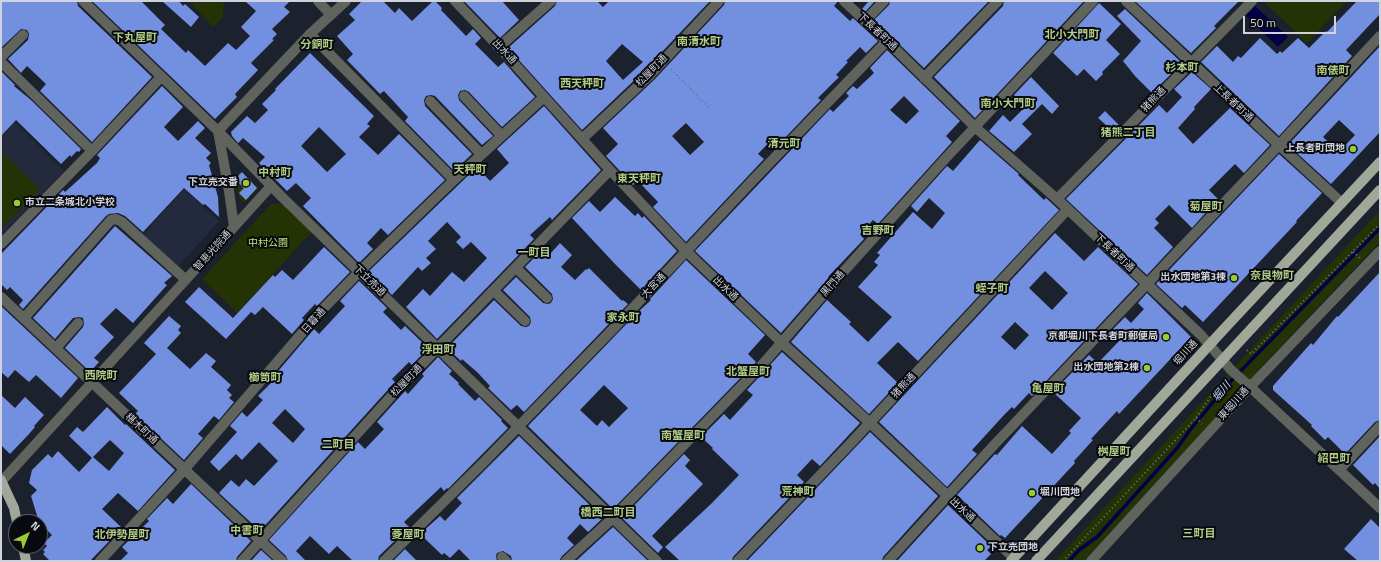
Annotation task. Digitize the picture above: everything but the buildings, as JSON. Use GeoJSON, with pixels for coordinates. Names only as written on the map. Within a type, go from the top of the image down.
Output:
{"type":"FeatureCollection","features":[{"type":"Feature","properties":{"kind":"main road","name":"堀川通"},"geometry":{"type":"LineString","coordinates":[[1012,560],[1380,162]]}},
{"type":"Feature","properties":{"kind":"main road"},"geometry":{"type":"LineString","coordinates":[[1036,561],[1380,190]]}},
{"type":"Feature","properties":{"kind":"main road"},"geometry":{"type":"LineString","coordinates":[[1,480],[15,514]]}},
{"type":"Feature","properties":{"kind":"street","name":"下立売通"},"geometry":{"type":"LineString","coordinates":[[83,1],[218,131],[271,186],[656,561]]}},
{"type":"Feature","properties":{"kind":"street"},"geometry":{"type":"LineString","coordinates":[[318,1],[331,15]]}},
{"type":"Feature","properties":{"kind":"street"},"geometry":{"type":"LineString","coordinates":[[218,131],[310,34],[346,1]]}},
{"type":"Feature","properties":{"kind":"street","name":"出水通"},"geometry":{"type":"LineString","coordinates":[[455,1],[499,47],[686,252],[948,496],[1012,560]]}},
{"type":"Feature","properties":{"kind":"street"},"geometry":{"type":"LineString","coordinates":[[499,47],[551,1]]}},
{"type":"Feature","properties":{"kind":"street","name":"松屋町通"},"geometry":{"type":"LineString","coordinates":[[582,139],[650,75],[719,1]]}},
{"type":"Feature","properties":{"kind":"street","name":"下長者町通"},"geometry":{"type":"LineString","coordinates":[[844,1],[888,41],[975,127],[1068,209],[1210,345],[1231,370],[1380,508]]}},
{"type":"Feature","properties":{"kind":"street"},"geometry":{"type":"LineString","coordinates":[[865,21],[884,1]]}},
{"type":"Feature","properties":{"kind":"street"},"geometry":{"type":"LineString","coordinates":[[924,78],[998,1]]}},
{"type":"Feature","properties":{"kind":"street","name":"黒門通"},"geometry":{"type":"LineString","coordinates":[[566,561],[613,518],[761,366],[975,127],[1093,1]]}},
{"type":"Feature","properties":{"kind":"street","name":"上長者町通"},"geometry":{"type":"LineString","coordinates":[[1126,1],[1279,146],[1342,203]]}},
{"type":"Feature","properties":{"kind":"street","name":"猪熊通"},"geometry":{"type":"LineString","coordinates":[[1057,199],[1252,1]]}},
{"type":"Feature","properties":{"kind":"street"},"geometry":{"type":"LineString","coordinates":[[310,34],[454,180]]}},
{"type":"Feature","properties":{"kind":"street"},"geometry":{"type":"LineString","coordinates":[[1,56],[23,35]]}},
{"type":"Feature","properties":{"kind":"street"},"geometry":{"type":"LineString","coordinates":[[888,561],[1068,367],[1279,146],[1380,36]]}},
{"type":"Feature","properties":{"kind":"street","name":"大宮通"},"geometry":{"type":"LineString","coordinates":[[384,561],[615,327],[888,41]]}},
{"type":"Feature","properties":{"kind":"street"},"geometry":{"type":"LineString","coordinates":[[1,62],[92,151]]}},
{"type":"Feature","properties":{"kind":"street"},"geometry":{"type":"LineString","coordinates":[[1,244],[162,77]]}},
{"type":"Feature","properties":{"kind":"street"},"geometry":{"type":"LineString","coordinates":[[464,96],[502,135]]}},
{"type":"Feature","properties":{"kind":"street","name":"日暮通"},"geometry":{"type":"LineString","coordinates":[[100,561],[184,470],[321,312],[359,272],[481,154],[544,97]]}},
{"type":"Feature","properties":{"kind":"street"},"geometry":{"type":"LineString","coordinates":[[430,101],[481,154]]}},
{"type":"Feature","properties":{"kind":"street","name":"智恵光院通"},"geometry":{"type":"LineString","coordinates":[[1,480],[234,228],[218,131]]}},
{"type":"Feature","properties":{"kind":"street","name":"松屋町通"},"geometry":{"type":"LineString","coordinates":[[242,561],[396,391],[610,170]]}},
{"type":"Feature","properties":{"kind":"street"},"geometry":{"type":"LineString","coordinates":[[234,228],[271,186]]}},
{"type":"Feature","properties":{"kind":"street","name":"猪熊通"},"geometry":{"type":"LineString","coordinates":[[738,561],[870,423],[1068,209]]}},
{"type":"Feature","properties":{"kind":"street"},"geometry":{"type":"LineString","coordinates":[[24,318],[111,220],[116,219],[122,222],[186,280]]}},
{"type":"Feature","properties":{"kind":"street","name":"東堀川通"},"geometry":{"type":"LineString","coordinates":[[1092,561],[1248,386],[1380,250]]}},
{"type":"Feature","properties":{"kind":"street"},"geometry":{"type":"LineString","coordinates":[[516,268],[546,298]]}},
{"type":"Feature","properties":{"kind":"street"},"geometry":{"type":"LineString","coordinates":[[494,291],[525,321]]}},
{"type":"Feature","properties":{"kind":"street","name":"椹木町通"},"geometry":{"type":"LineString","coordinates":[[1,297],[282,561]]}},
{"type":"Feature","properties":{"kind":"street"},"geometry":{"type":"LineString","coordinates":[[56,348],[78,323]]}},
{"type":"Feature","properties":{"kind":"street"},"geometry":{"type":"LineString","coordinates":[[1339,470],[1380,426]]}},
{"type":"Feature","properties":{"kind":"path"},"geometry":{"type":"LineString","coordinates":[[663,61],[710,109]]}},
{"type":"Feature","properties":{"kind":"path"},"geometry":{"type":"LineString","coordinates":[[1247,350],[1252,354],[1380,224]]}},
{"type":"Feature","properties":{"kind":"path"},"geometry":{"type":"LineString","coordinates":[[1353,252],[1360,258]]}},
{"type":"Feature","properties":{"kind":"path"},"geometry":{"type":"LineString","coordinates":[[1063,561],[1196,418],[1219,384],[1216,381]]}},
{"type":"Feature","properties":{"kind":"path"},"geometry":{"type":"LineString","coordinates":[[1196,418],[1203,425]]}},
{"type":"Feature","properties":{"kind":"shaded area"},"geometry":{"type":"Polygon","coordinates":[[[1255,6],[1288,37],[1278,47],[1246,16],[1255,6]]]}},
{"type":"Feature","properties":{"kind":"shaded area","name":"市立二条城北小学校"},"geometry":{"type":"Polygon","coordinates":[[[1,108],[64,171],[1,235],[1,108]]]}},
{"type":"Feature","properties":{"kind":"shaded area"},"geometry":{"type":"Polygon","coordinates":[[[184,189],[219,221],[176,269],[141,237],[184,189]]]}},
{"type":"Feature","properties":{"kind":"green space"},"geometry":{"type":"Polygon","coordinates":[[[189,1],[224,1],[223,17],[213,27],[189,1]]]}},
{"type":"Feature","properties":{"kind":"green space"},"geometry":{"type":"Polygon","coordinates":[[[1263,1],[1347,1],[1307,43],[1263,1]]]}},
{"type":"Feature","properties":{"kind":"green space"},"geometry":{"type":"Polygon","coordinates":[[[1,151],[40,189],[1,229],[1,151]]]}},
{"type":"Feature","properties":{"kind":"green space"},"geometry":{"type":"Polygon","coordinates":[[[242,172],[257,186],[257,189],[246,201],[243,202],[240,200],[235,180],[242,172]]]}},
{"type":"Feature","properties":{"kind":"green space","name":"中村公園"},"geometry":{"type":"Polygon","coordinates":[[[271,204],[282,204],[312,232],[237,313],[202,279],[271,204]]]}},
{"type":"Feature","properties":{"kind":"green space"},"geometry":{"type":"Polygon","coordinates":[[[1380,210],[1380,242],[1258,370],[1084,561],[1055,561],[1380,210]]]}},
{"type":"Feature","properties":{"kind":"waterway","name":"堀川"},"geometry":{"type":"LineString","coordinates":[[1069,561],[1079,550],[1097,537],[1161,466],[1227,385],[1380,228]]}},
{"type":"Feature","properties":{"kind":"place","name":"上長者町団地"},"geometry":{"type":"Point","coordinates":[1353,149]}},
{"type":"Feature","properties":{"kind":"place","name":"下立売交番"},"geometry":{"type":"Point","coordinates":[246,183]}},
{"type":"Feature","properties":{"kind":"place","name":"市立二条城北小学校"},"geometry":{"type":"Point","coordinates":[17,203]}},
{"type":"Feature","properties":{"kind":"place","name":"出水団地第3棟"},"geometry":{"type":"Point","coordinates":[1234,278]}},
{"type":"Feature","properties":{"kind":"place","name":"京都堀川下長者町郵便局"},"geometry":{"type":"Point","coordinates":[1166,337]}},
{"type":"Feature","properties":{"kind":"place","name":"出水団地第2棟"},"geometry":{"type":"Point","coordinates":[1147,368]}},
{"type":"Feature","properties":{"kind":"place","name":"堀川団地"},"geometry":{"type":"Point","coordinates":[1032,493]}},
{"type":"Feature","properties":{"kind":"place","name":"下立売団地"},"geometry":{"type":"Point","coordinates":[980,548]}},
{"type":"Feature","properties":{"kind":"district","name":"北小大門町"},"geometry":{"type":"Point","coordinates":[1072,35]}},
{"type":"Feature","properties":{"kind":"district","name":"下丸屋町"},"geometry":{"type":"Point","coordinates":[135,38]}},
{"type":"Feature","properties":{"kind":"district","name":"南清水町"},"geometry":{"type":"Point","coordinates":[699,42]}},
{"type":"Feature","properties":{"kind":"district","name":"分銅町"},"geometry":{"type":"Point","coordinates":[317,45]}},
{"type":"Feature","properties":{"kind":"district","name":"杉本町"},"geometry":{"type":"Point","coordinates":[1182,68]}},
{"type":"Feature","properties":{"kind":"district","name":"南俵町"},"geometry":{"type":"Point","coordinates":[1333,71]}},
{"type":"Feature","properties":{"kind":"district","name":"西天秤町"},"geometry":{"type":"Point","coordinates":[582,84]}},
{"type":"Feature","properties":{"kind":"district","name":"南小大門町"},"geometry":{"type":"Point","coordinates":[1008,104]}},
{"type":"Feature","properties":{"kind":"district","name":"猪熊二丁目"},"geometry":{"type":"Point","coordinates":[1128,133]}},
{"type":"Feature","properties":{"kind":"district","name":"清元町"},"geometry":{"type":"Point","coordinates":[784,144]}},
{"type":"Feature","properties":{"kind":"district","name":"天秤町"},"geometry":{"type":"Point","coordinates":[470,170]}},
{"type":"Feature","properties":{"kind":"district","name":"中村町"},"geometry":{"type":"Point","coordinates":[275,173]}},
{"type":"Feature","properties":{"kind":"district","name":"東天秤町"},"geometry":{"type":"Point","coordinates":[639,179]}},
{"type":"Feature","properties":{"kind":"district","name":"菊屋町"},"geometry":{"type":"Point","coordinates":[1206,207]}},
{"type":"Feature","properties":{"kind":"district","name":"吉野町"},"geometry":{"type":"Point","coordinates":[878,231]}},
{"type":"Feature","properties":{"kind":"district","name":"一町目"},"geometry":{"type":"Point","coordinates":[534,253]}},
{"type":"Feature","properties":{"kind":"district","name":"奈良物町"},"geometry":{"type":"Point","coordinates":[1272,276]}},
{"type":"Feature","properties":{"kind":"district","name":"蛭子町"},"geometry":{"type":"Point","coordinates":[992,289]}},
{"type":"Feature","properties":{"kind":"district","name":"家永町"},"geometry":{"type":"Point","coordinates":[623,318]}},
{"type":"Feature","properties":{"kind":"district","name":"浮田町"},"geometry":{"type":"Point","coordinates":[438,350]}},
{"type":"Feature","properties":{"kind":"district","name":"北蟹屋町"},"geometry":{"type":"Point","coordinates":[748,372]}},
{"type":"Feature","properties":{"kind":"district","name":"西院町"},"geometry":{"type":"Point","coordinates":[101,376]}},
{"type":"Feature","properties":{"kind":"district","name":"櫛笥町"},"geometry":{"type":"Point","coordinates":[265,378]}},
{"type":"Feature","properties":{"kind":"district","name":"亀屋町"},"geometry":{"type":"Point","coordinates":[1048,389]}},
{"type":"Feature","properties":{"kind":"district","name":"南蟹屋町"},"geometry":{"type":"Point","coordinates":[683,436]}},
{"type":"Feature","properties":{"kind":"district","name":"二町目"},"geometry":{"type":"Point","coordinates":[338,445]}},
{"type":"Feature","properties":{"kind":"district","name":"桝屋町"},"geometry":{"type":"Point","coordinates":[1114,452]}},
{"type":"Feature","properties":{"kind":"district","name":"紹巴町"},"geometry":{"type":"Point","coordinates":[1334,459]}},
{"type":"Feature","properties":{"kind":"district","name":"荒神町"},"geometry":{"type":"Point","coordinates":[798,492]}},
{"type":"Feature","properties":{"kind":"district","name":"橋西二町目"},"geometry":{"type":"Point","coordinates":[608,513]}},
{"type":"Feature","properties":{"kind":"district","name":"中書町"},"geometry":{"type":"Point","coordinates":[247,531]}},
{"type":"Feature","properties":{"kind":"district","name":"三町目"},"geometry":{"type":"Point","coordinates":[1199,534]}},
{"type":"Feature","properties":{"kind":"district","name":"北伊勢屋町"},"geometry":{"type":"Point","coordinates":[122,535]}},
{"type":"Feature","properties":{"kind":"district","name":"菱屋町"},"geometry":{"type":"Point","coordinates":[408,535]}}]}
